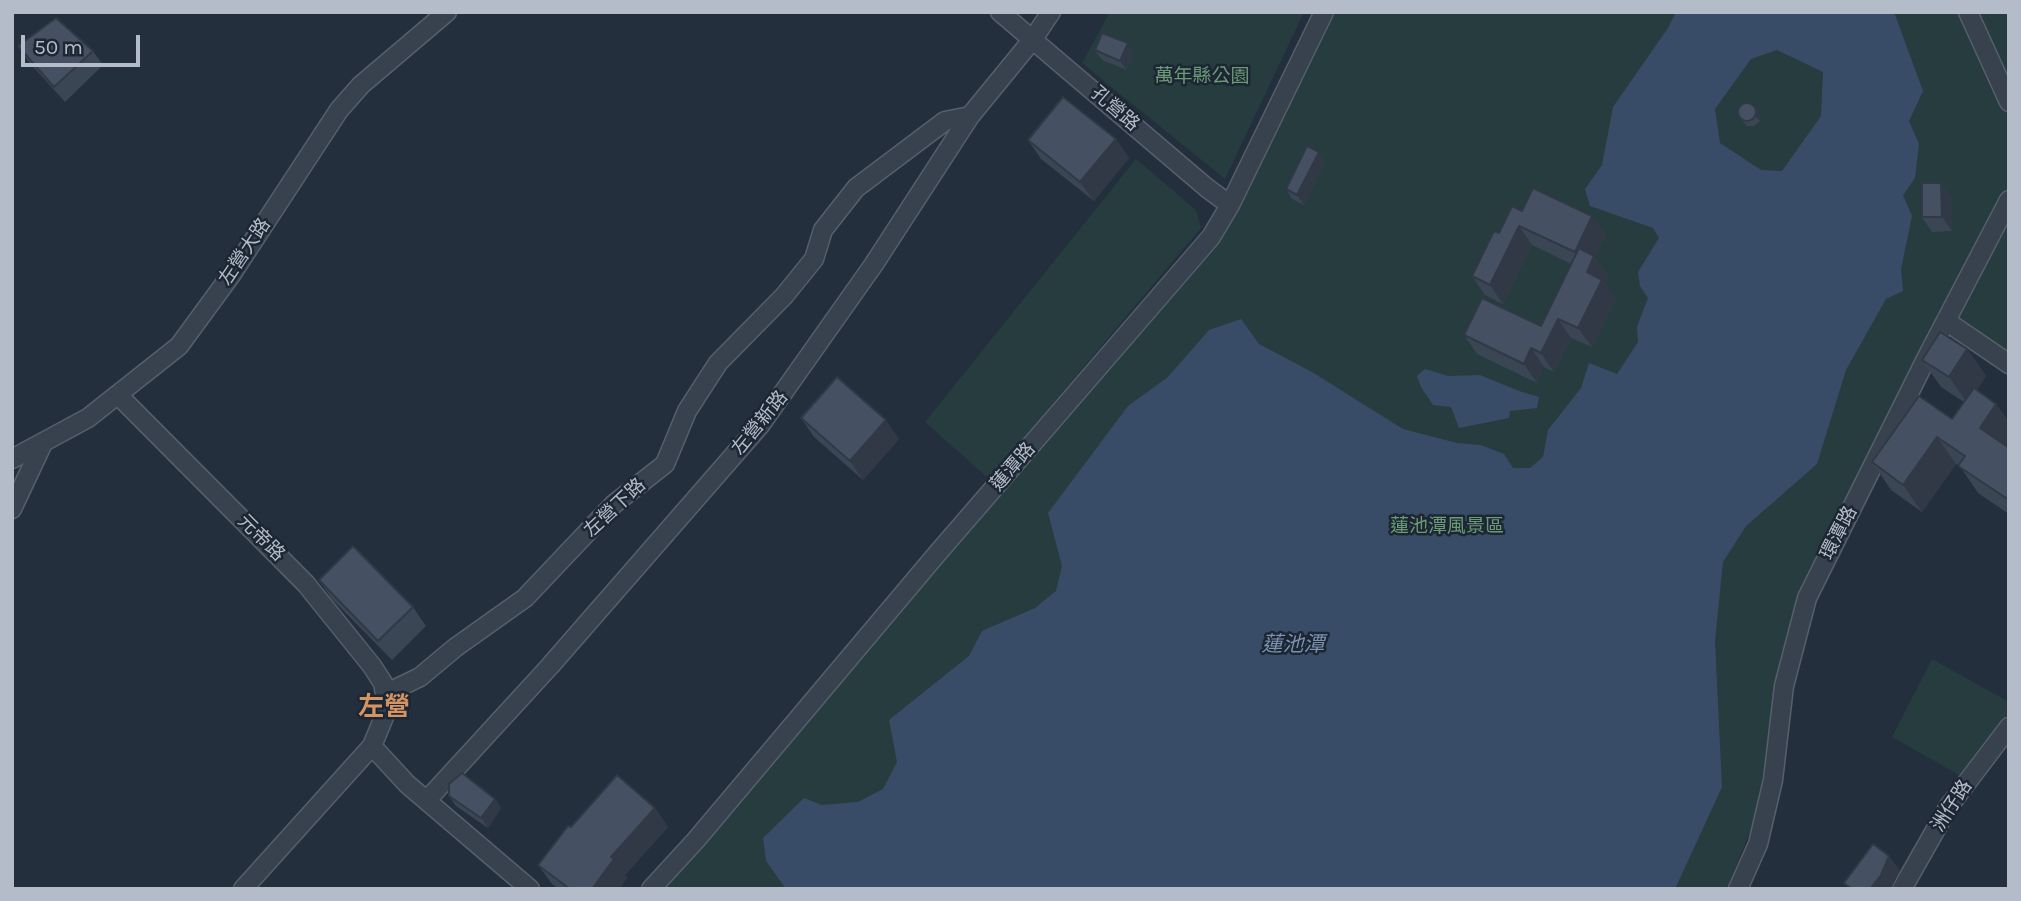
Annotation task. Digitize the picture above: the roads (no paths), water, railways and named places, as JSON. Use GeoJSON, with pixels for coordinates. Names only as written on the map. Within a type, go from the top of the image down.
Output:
{"type":"FeatureCollection","features":[{"type":"Feature","properties":{"kind":"street","name":"左營大路"},"geometry":{"type":"LineString","coordinates":[[12,459],[88,418],[178,345],[231,275],[339,110],[360,85],[447,12]]}},
{"type":"Feature","properties":{"kind":"street","name":"孔營路"},"geometry":{"type":"LineString","coordinates":[[1000,12],[1230,205]]}},
{"type":"Feature","properties":{"kind":"street","name":"左營新路"},"geometry":{"type":"LineString","coordinates":[[427,800],[550,666],[761,424],[866,276],[970,116],[1033,39],[1051,12]]}},
{"type":"Feature","properties":{"kind":"street","name":"蓮潭路"},"geometry":{"type":"LineString","coordinates":[[651,889],[696,840],[936,555],[1211,237],[1230,205],[1324,12]]}},
{"type":"Feature","properties":{"kind":"street"},"geometry":{"type":"LineString","coordinates":[[1968,12],[2009,102]]}},
{"type":"Feature","properties":{"kind":"street","name":"左營下路"},"geometry":{"type":"LineString","coordinates":[[386,694],[420,677],[456,647],[525,598],[614,504],[665,464],[687,411],[718,363],[784,296],[814,259],[823,230],[856,188],[945,121],[970,116]]}},
{"type":"Feature","properties":{"kind":"street","name":"環潭路"},"geometry":{"type":"LineString","coordinates":[[1738,889],[1758,844],[1773,780],[1784,686],[1807,598],[2009,200]]}},
{"type":"Feature","properties":{"kind":"street"},"geometry":{"type":"LineString","coordinates":[[1946,321],[2009,364]]}},
{"type":"Feature","properties":{"kind":"street","name":"元帝路"},"geometry":{"type":"LineString","coordinates":[[118,395],[306,584],[372,666],[383,683],[386,694]]}},
{"type":"Feature","properties":{"kind":"street"},"geometry":{"type":"LineString","coordinates":[[12,509],[43,443]]}},
{"type":"Feature","properties":{"kind":"street"},"geometry":{"type":"LineString","coordinates":[[243,889],[372,746],[384,717],[386,694]]}},
{"type":"Feature","properties":{"kind":"street","name":"洲仔路"},"geometry":{"type":"LineString","coordinates":[[1902,889],[1949,806],[2009,727]]}},
{"type":"Feature","properties":{"kind":"street"},"geometry":{"type":"LineString","coordinates":[[372,746],[407,784],[530,889]]}},
{"type":"Feature","properties":{"kind":"water","name":"蓮池潭"},"geometry":{"type":"Polygon","coordinates":[[[1676,12],[1894,12],[1923,91],[1909,121],[1919,144],[1915,178],[1903,195],[1912,216],[1901,269],[1903,291],[1886,299],[1846,370],[1817,464],[1746,526],[1723,562],[1715,641],[1722,787],[1675,889],[786,889],[766,861],[763,838],[804,798],[822,805],[858,802],[883,789],[897,762],[889,720],[969,656],[982,631],[1035,608],[1056,591],[1062,566],[1048,513],[1128,406],[1168,377],[1209,330],[1241,319],[1259,344],[1312,372],[1403,429],[1457,443],[1481,445],[1504,454],[1513,468],[1530,468],[1543,457],[1548,430],[1581,388],[1589,363],[1617,374],[1638,342],[1637,327],[1648,298],[1640,286],[1638,272],[1659,238],[1653,228],[1590,206],[1585,189],[1602,165],[1613,107],[1668,28],[1676,12]],[[1777,50],[1751,59],[1715,109],[1720,143],[1761,170],[1782,171],[1821,116],[1823,72],[1777,50]]]}},
{"type":"Feature","properties":{"kind":"water"},"geometry":{"type":"Polygon","coordinates":[[[1425,369],[1448,376],[1480,375],[1539,397],[1537,408],[1510,411],[1509,418],[1459,428],[1451,407],[1433,405],[1421,387],[1417,376],[1425,369]]]}},
{"type":"Feature","properties":{"kind":"district","name":"左營"},"geometry":{"type":"Point","coordinates":[384,708]}},
{"type":"Feature","properties":{"kind":"park label","name":"萬年縣公園"},"geometry":{"type":"Point","coordinates":[1202,77]}},
{"type":"Feature","properties":{"kind":"park label","name":"蓮池潭風景區"},"geometry":{"type":"Point","coordinates":[1447,527]}}]}
